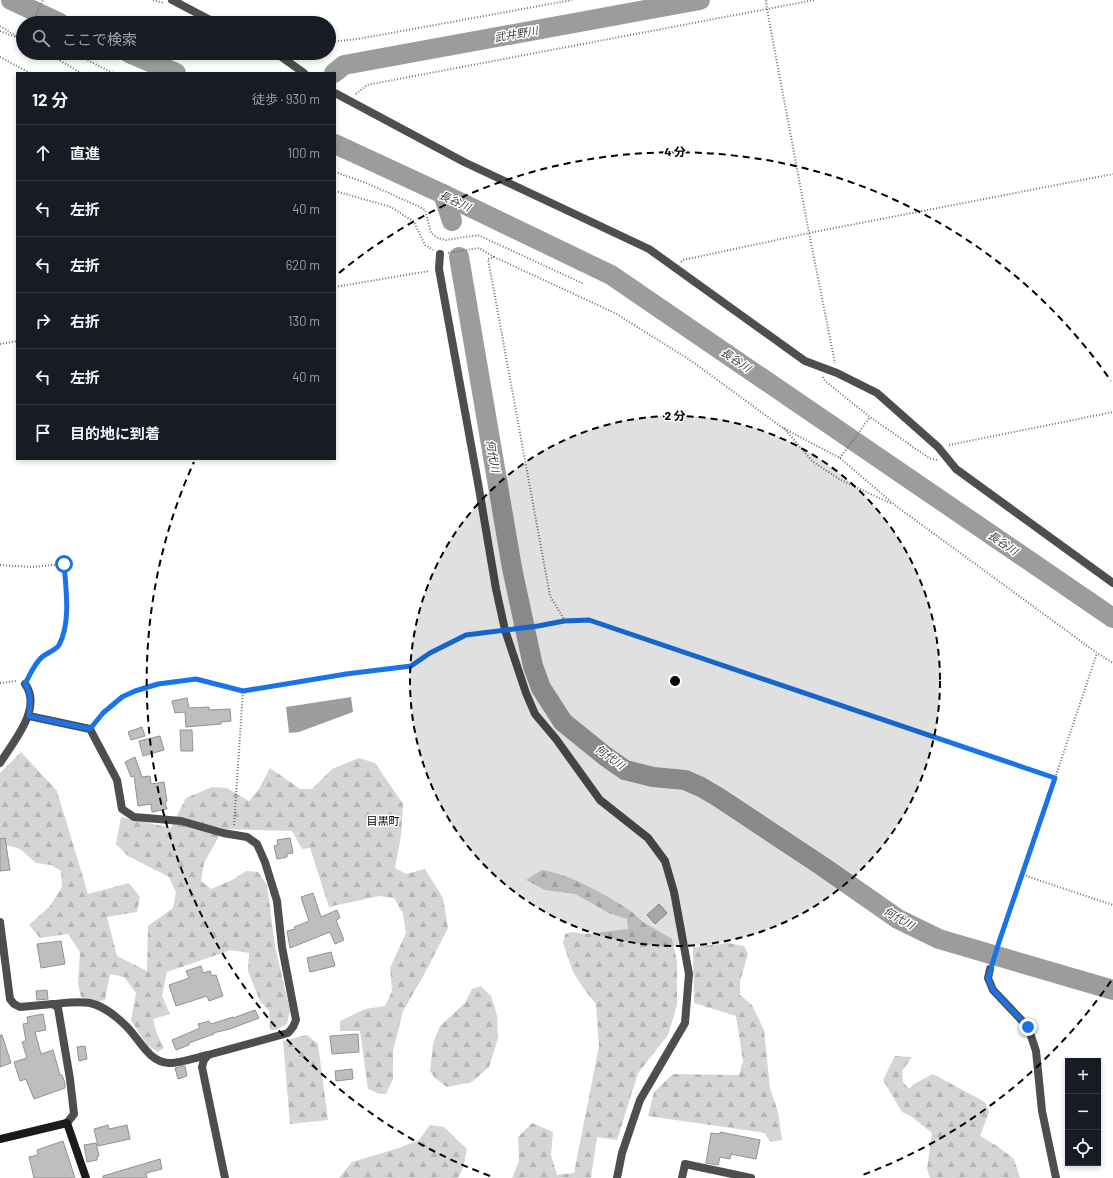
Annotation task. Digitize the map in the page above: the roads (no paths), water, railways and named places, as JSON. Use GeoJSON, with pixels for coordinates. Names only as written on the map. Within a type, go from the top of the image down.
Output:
{"type":"FeatureCollection","features":[{"type":"Feature","properties":{"kind":"main road"},"geometry":{"type":"LineString","coordinates":[[0,1139],[67,1122],[86,1178]]}},
{"type":"Feature","properties":{"kind":"street"},"geometry":{"type":"LineString","coordinates":[[172,0],[203,16]]}},
{"type":"Feature","properties":{"kind":"street"},"geometry":{"type":"LineString","coordinates":[[286,60],[303,72]]}},
{"type":"Feature","properties":{"kind":"street"},"geometry":{"type":"LineString","coordinates":[[336,94],[464,162],[649,249],[805,361],[837,373],[877,393],[938,447],[949,462],[962,474],[1113,583]]}},
{"type":"Feature","properties":{"kind":"street"},"geometry":{"type":"LineString","coordinates":[[440,254],[439,269],[496,589],[505,630],[526,693],[535,714],[556,739],[600,800],[648,838],[665,861],[674,892],[689,974],[685,1023],[640,1100],[622,1153],[617,1178]]}},
{"type":"Feature","properties":{"kind":"street"},"geometry":{"type":"LineString","coordinates":[[0,763],[29,716],[29,689],[25,684]]}},
{"type":"Feature","properties":{"kind":"street"},"geometry":{"type":"LineString","coordinates":[[0,922],[10,999],[14,1004],[20,1007],[73,1002],[90,1004],[111,1013],[127,1026],[141,1046],[155,1058],[169,1063],[208,1055],[288,1033],[296,1020],[282,948],[277,901],[258,844],[247,837],[223,833],[180,821],[134,817],[122,809],[118,780],[90,729],[29,716]]}},
{"type":"Feature","properties":{"kind":"street"},"geometry":{"type":"LineString","coordinates":[[990,969],[988,978],[993,990],[1028,1027],[1036,1051],[1042,1111],[1056,1178]]}},
{"type":"Feature","properties":{"kind":"street"},"geometry":{"type":"LineString","coordinates":[[53,1004],[58,1008],[70,1079],[74,1114],[67,1122]]}},
{"type":"Feature","properties":{"kind":"street"},"geometry":{"type":"LineString","coordinates":[[208,1055],[204,1060],[202,1067],[225,1178]]}},
{"type":"Feature","properties":{"kind":"street"},"geometry":{"type":"LineString","coordinates":[[682,1178],[685,1164],[745,1177]]}},
{"type":"Feature","properties":{"kind":"waterway","name":"長谷川"},"geometry":{"type":"LineString","coordinates":[[11,0],[45,16]]}},
{"type":"Feature","properties":{"kind":"waterway","name":"武井野川"},"geometry":{"type":"LineString","coordinates":[[335,72],[344,65],[700,0]]}},
{"type":"Feature","properties":{"kind":"waterway","name":"長谷川"},"geometry":{"type":"LineString","coordinates":[[145,60],[174,72]]}},
{"type":"Feature","properties":{"kind":"waterway","name":"長谷川"},"geometry":{"type":"LineString","coordinates":[[336,144],[611,275],[1113,618]]}},
{"type":"Feature","properties":{"kind":"waterway","name":"何代川"},"geometry":{"type":"LineString","coordinates":[[443,194],[452,221]]}},
{"type":"Feature","properties":{"kind":"waterway","name":"何代川"},"geometry":{"type":"LineString","coordinates":[[459,257],[512,568],[533,666],[541,688],[563,722],[625,770],[653,777],[685,780],[701,787],[822,866],[898,919],[939,939],[1113,990]]}},
{"type":"Feature","properties":{"kind":"district","name":"目黒町"},"geometry":{"type":"Point","coordinates":[383,821]}}]}
